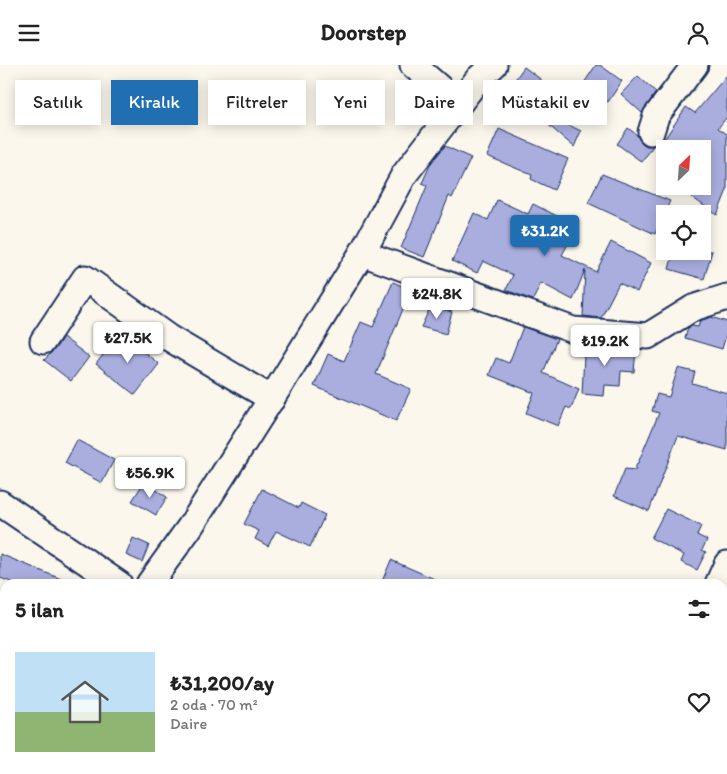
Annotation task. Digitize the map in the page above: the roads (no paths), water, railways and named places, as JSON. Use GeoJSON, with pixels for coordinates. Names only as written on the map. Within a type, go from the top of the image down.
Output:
{"type":"FeatureCollection","features":[{"type":"Feature","properties":{"kind":"street"},"geometry":{"type":"LineString","coordinates":[[413,65],[430,80]]}},
{"type":"Feature","properties":{"kind":"street"},"geometry":{"type":"LineString","coordinates":[[473,85],[494,65]]}},
{"type":"Feature","properties":{"kind":"street"},"geometry":{"type":"LineString","coordinates":[[651,132],[656,115],[695,65]]}},
{"type":"Feature","properties":{"kind":"street"},"geometry":{"type":"LineString","coordinates":[[153,579],[190,527],[272,399],[362,253],[404,175],[442,125]]}},
{"type":"Feature","properties":{"kind":"street"},"geometry":{"type":"LineString","coordinates":[[362,253],[573,330],[648,336],[693,308],[727,297]]}},
{"type":"Feature","properties":{"kind":"street"},"geometry":{"type":"LineString","coordinates":[[43,341],[85,278],[169,338],[272,399]]}},
{"type":"Feature","properties":{"kind":"street"},"geometry":{"type":"LineString","coordinates":[[0,503],[110,579]]}},
{"type":"Feature","properties":{"kind":"street"},"geometry":{"type":"LineString","coordinates":[[720,579],[727,564]]}}]}
